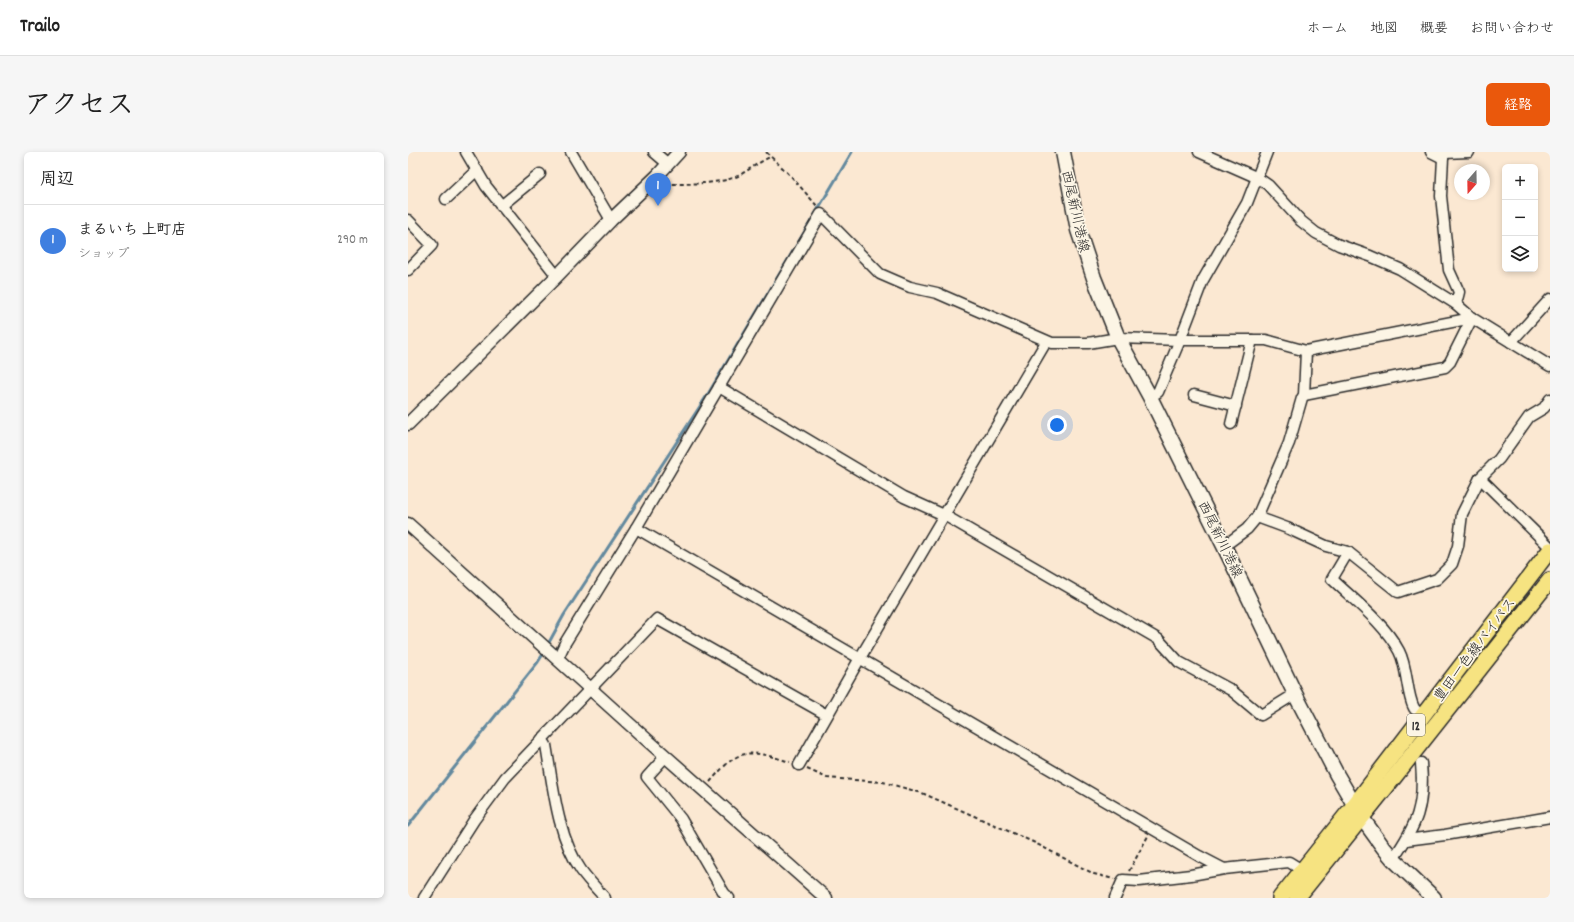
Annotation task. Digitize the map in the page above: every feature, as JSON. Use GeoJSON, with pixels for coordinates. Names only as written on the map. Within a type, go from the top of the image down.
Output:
{"type":"FeatureCollection","features":[{"type":"Feature","properties":{"kind":"main road","name":"西尾新川港線"},"geometry":{"type":"LineString","coordinates":[[1063,152],[1078,230],[1094,278],[1118,338],[1150,397],[1224,546],[1294,694],[1337,775],[1362,818],[1393,859],[1434,898]]}},
{"type":"Feature","properties":{"kind":"main road","name":"豊田一色線バイパス"},"geometry":{"type":"LineString","coordinates":[[1280,898],[1355,804],[1550,550]]}},
{"type":"Feature","properties":{"kind":"main road","name":"豊田一色線バイパス"},"geometry":{"type":"LineString","coordinates":[[1297,898],[1550,580]]}},
{"type":"Feature","properties":{"kind":"street"},"geometry":{"type":"LineString","coordinates":[[466,152],[486,186],[557,276]]}},
{"type":"Feature","properties":{"kind":"street"},"geometry":{"type":"LineString","coordinates":[[571,152],[611,220]]}},
{"type":"Feature","properties":{"kind":"street"},"geometry":{"type":"LineString","coordinates":[[654,152],[668,164]]}},
{"type":"Feature","properties":{"kind":"street"},"geometry":{"type":"LineString","coordinates":[[408,424],[557,276],[611,220],[657,176],[679,152]]}},
{"type":"Feature","properties":{"kind":"street"},"geometry":{"type":"LineString","coordinates":[[1199,152],[1258,178],[1268,185],[1316,234],[1339,246],[1370,256],[1400,269],[1456,304],[1472,318],[1550,366]]}},
{"type":"Feature","properties":{"kind":"street"},"geometry":{"type":"LineString","coordinates":[[1150,397],[1158,392],[1203,280],[1247,203],[1267,152]]}},
{"type":"Feature","properties":{"kind":"street"},"geometry":{"type":"LineString","coordinates":[[1431,152],[1444,154],[1468,152]]}},
{"type":"Feature","properties":{"kind":"street"},"geometry":{"type":"LineString","coordinates":[[1444,154],[1441,196],[1449,270],[1459,292],[1456,304]]}},
{"type":"Feature","properties":{"kind":"street"},"geometry":{"type":"LineString","coordinates":[[446,199],[477,170]]}},
{"type":"Feature","properties":{"kind":"street"},"geometry":{"type":"LineString","coordinates":[[501,206],[540,174]]}},
{"type":"Feature","properties":{"kind":"street"},"geometry":{"type":"LineString","coordinates":[[554,655],[565,643],[636,528],[821,214],[880,274],[910,287],[937,293],[1046,342],[1052,343],[1088,342],[1118,338],[1266,340],[1306,351],[1472,318]]}},
{"type":"Feature","properties":{"kind":"street"},"geometry":{"type":"LineString","coordinates":[[408,220],[432,245],[408,270]]}},
{"type":"Feature","properties":{"kind":"street"},"geometry":{"type":"LineString","coordinates":[[1511,342],[1550,299]]}},
{"type":"Feature","properties":{"kind":"street"},"geometry":{"type":"LineString","coordinates":[[1304,395],[1445,368],[1450,362],[1472,318]]}},
{"type":"Feature","properties":{"kind":"street"},"geometry":{"type":"LineString","coordinates":[[1231,424],[1252,340]]}},
{"type":"Feature","properties":{"kind":"street"},"geometry":{"type":"LineString","coordinates":[[799,765],[860,658],[1046,342]]}},
{"type":"Feature","properties":{"kind":"street"},"geometry":{"type":"LineString","coordinates":[[1224,546],[1247,529],[1257,517],[1289,443],[1304,395],[1306,351]]}},
{"type":"Feature","properties":{"kind":"street"},"geometry":{"type":"LineString","coordinates":[[719,387],[904,497],[944,515],[1158,639],[1179,662],[1231,690],[1261,715],[1294,694]]}},
{"type":"Feature","properties":{"kind":"street"},"geometry":{"type":"LineString","coordinates":[[1194,395],[1236,406]]}},
{"type":"Feature","properties":{"kind":"street"},"geometry":{"type":"LineString","coordinates":[[1257,517],[1326,546],[1348,552],[1398,592],[1437,578],[1452,564],[1458,546],[1462,514],[1480,478],[1498,459],[1529,417],[1544,408],[1550,399]]}},
{"type":"Feature","properties":{"kind":"street"},"geometry":{"type":"LineString","coordinates":[[1480,478],[1550,547]]}},
{"type":"Feature","properties":{"kind":"street"},"geometry":{"type":"LineString","coordinates":[[408,524],[540,644],[826,898]]}},
{"type":"Feature","properties":{"kind":"street"},"geometry":{"type":"LineString","coordinates":[[636,528],[1224,869]]}},
{"type":"Feature","properties":{"kind":"street"},"geometry":{"type":"LineString","coordinates":[[1348,552],[1332,579],[1373,618],[1389,636],[1399,652],[1406,671],[1412,703],[1422,717]]}},
{"type":"Feature","properties":{"kind":"street"},"geometry":{"type":"LineString","coordinates":[[424,898],[474,820],[505,778],[657,619],[827,715]]}},
{"type":"Feature","properties":{"kind":"street"},"geometry":{"type":"LineString","coordinates":[[542,739],[546,745],[554,796],[565,838],[581,870],[606,898]]}},
{"type":"Feature","properties":{"kind":"street"},"geometry":{"type":"LineString","coordinates":[[666,756],[647,777],[681,819],[724,893],[729,898]]}},
{"type":"Feature","properties":{"kind":"street"},"geometry":{"type":"LineString","coordinates":[[1393,859],[1406,840],[1417,816],[1422,794],[1421,763]]}},
{"type":"Feature","properties":{"kind":"street"},"geometry":{"type":"LineString","coordinates":[[1406,840],[1445,836],[1550,817]]}},
{"type":"Feature","properties":{"kind":"street"},"geometry":{"type":"LineString","coordinates":[[1115,898],[1123,880],[1139,881],[1191,875],[1224,869],[1289,862],[1302,870]]}},
{"type":"Feature","properties":{"kind":"path"},"geometry":{"type":"LineString","coordinates":[[766,152],[791,176],[822,212],[821,214]]}},
{"type":"Feature","properties":{"kind":"path"},"geometry":{"type":"LineString","coordinates":[[657,176],[669,184],[720,180],[736,177],[770,157]]}},
{"type":"Feature","properties":{"kind":"path"},"geometry":{"type":"LineString","coordinates":[[704,789],[732,759],[741,755],[758,754],[799,765],[827,778],[883,782],[922,793],[956,809],[984,819],[1033,842],[1094,874],[1123,880],[1153,829]]}},
{"type":"Feature","properties":{"kind":"waterway"},"geometry":{"type":"LineString","coordinates":[[547,646],[564,615],[708,394],[852,152]]}},
{"type":"Feature","properties":{"kind":"waterway"},"geometry":{"type":"LineString","coordinates":[[408,826],[538,662],[545,651]]}},
{"type":"Feature","properties":{"kind":"place","name":"まるいち 上町店"},"geometry":{"type":"Point","coordinates":[658,206]}}]}
